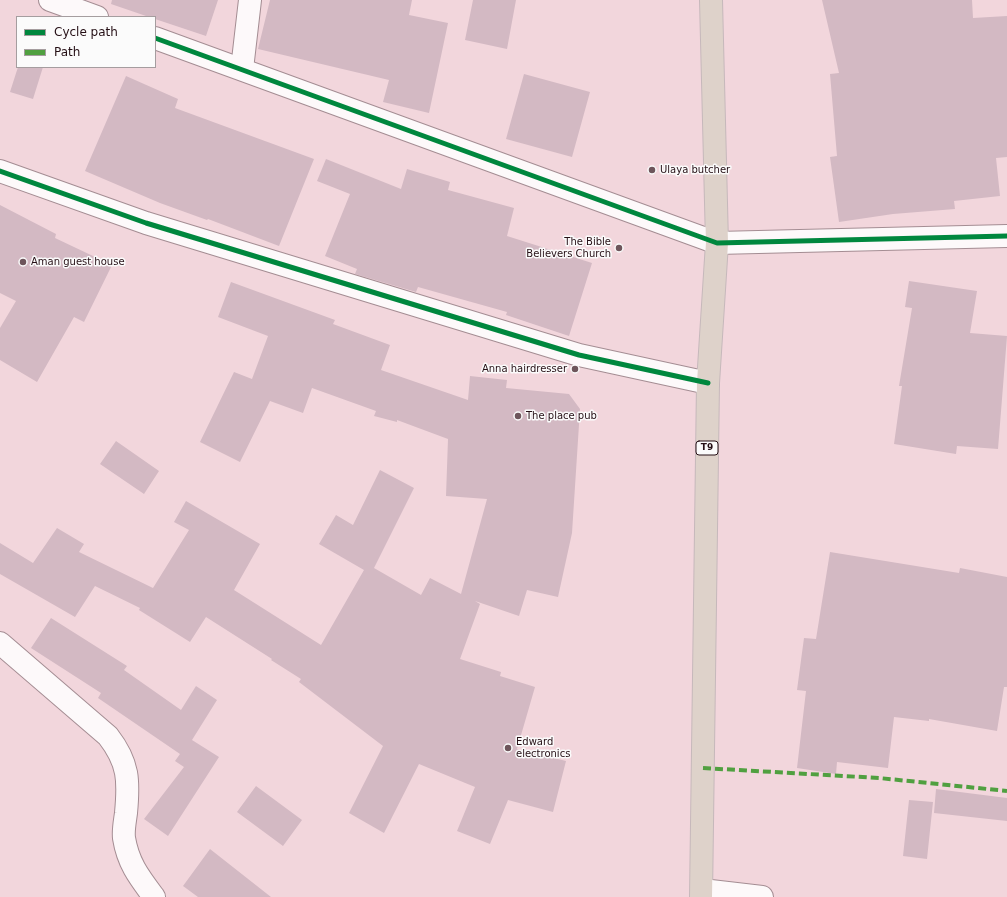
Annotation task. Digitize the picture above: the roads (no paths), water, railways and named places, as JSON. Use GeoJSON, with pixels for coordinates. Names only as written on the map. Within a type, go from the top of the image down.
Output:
{"type":"FeatureCollection","features":[{"type":"Feature","properties":{"kind":"highway","name":"T9"},"geometry":{"type":"LineString","coordinates":[[701,893],[708,384],[716,243],[711,0]]}},
{"type":"Feature","properties":{"kind":"street"},"geometry":{"type":"LineString","coordinates":[[50,0],[94,16]]}},
{"type":"Feature","properties":{"kind":"street"},"geometry":{"type":"LineString","coordinates":[[242,69],[250,0]]}},
{"type":"Feature","properties":{"kind":"street"},"geometry":{"type":"LineString","coordinates":[[156,38],[716,243],[1007,236]]}},
{"type":"Feature","properties":{"kind":"street"},"geometry":{"type":"LineString","coordinates":[[0,171],[146,223],[579,355],[708,384]]}},
{"type":"Feature","properties":{"kind":"street"},"geometry":{"type":"LineString","coordinates":[[0,643],[108,736],[120,752],[126,770],[127,797],[124,837],[134,870],[154,897]]}},
{"type":"Feature","properties":{"kind":"street"},"geometry":{"type":"LineString","coordinates":[[701,893],[762,897]]}},
{"type":"Feature","properties":{"kind":"place","name":"Ulaya butcher"},"geometry":{"type":"Point","coordinates":[652,170]}},
{"type":"Feature","properties":{"kind":"place","name":"The Bible Believers Church"},"geometry":{"type":"Point","coordinates":[619,248]}},
{"type":"Feature","properties":{"kind":"place","name":"Aman guest house"},"geometry":{"type":"Point","coordinates":[23,262]}},
{"type":"Feature","properties":{"kind":"place","name":"Anna hairdresser"},"geometry":{"type":"Point","coordinates":[575,369]}},
{"type":"Feature","properties":{"kind":"place","name":"The place pub"},"geometry":{"type":"Point","coordinates":[518,416]}},
{"type":"Feature","properties":{"kind":"place","name":"Edward electronics"},"geometry":{"type":"Point","coordinates":[508,748]}}]}
